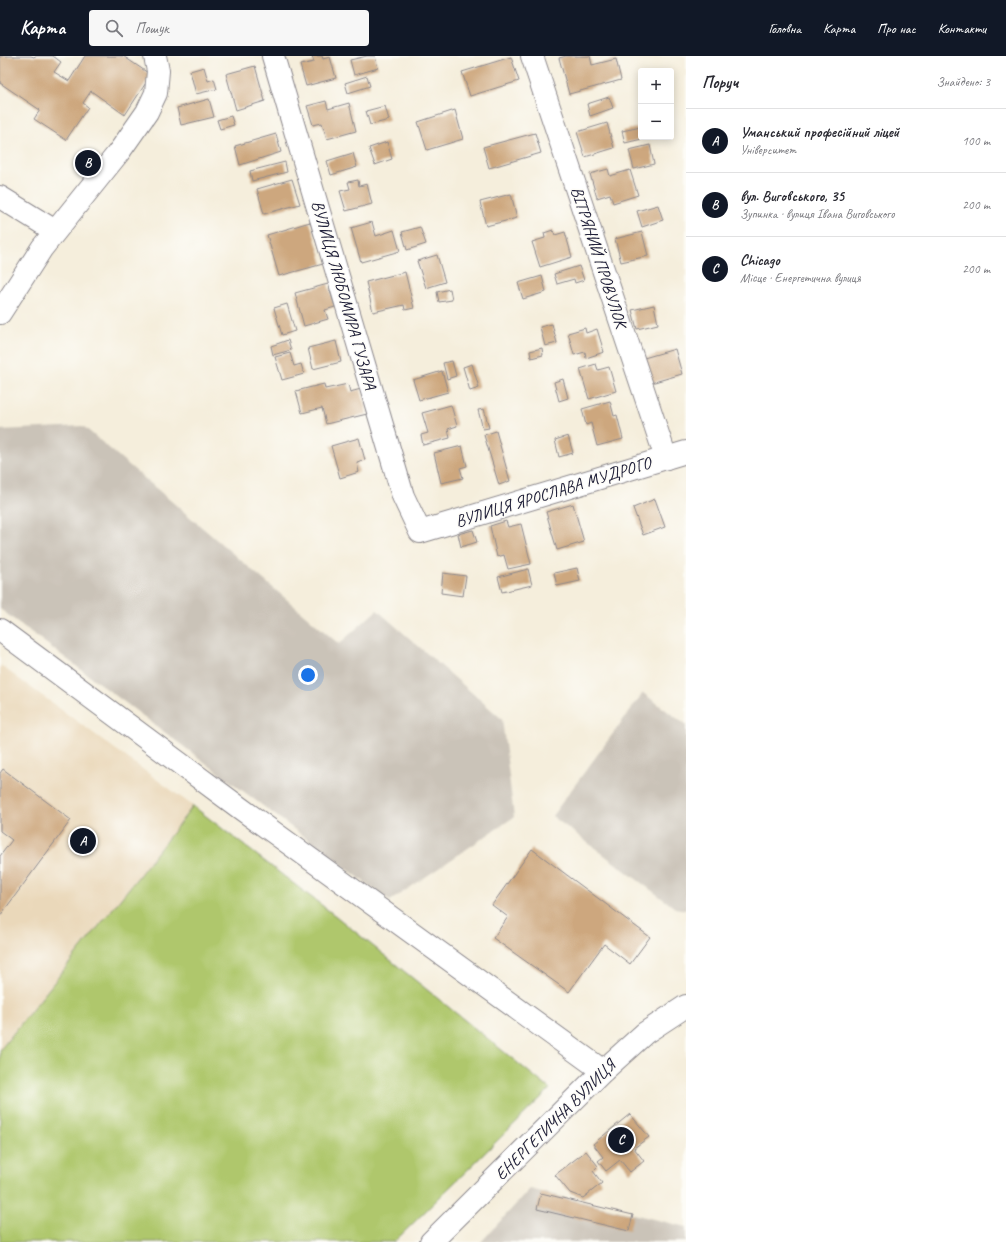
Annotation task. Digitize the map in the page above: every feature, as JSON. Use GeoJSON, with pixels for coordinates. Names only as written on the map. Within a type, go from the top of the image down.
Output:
{"type":"FeatureCollection","features":[{"type":"Feature","properties":{"kind":"street"},"geometry":{"type":"LineString","coordinates":[[0,313],[42,248],[119,152],[147,112],[156,93],[158,71],[155,56]]}},
{"type":"Feature","properties":{"kind":"street","name":"ВУЛИЦЯ ЛЮБОМИРА ГУЗАРА"},"geometry":{"type":"LineString","coordinates":[[273,56],[403,496],[420,532]]}},
{"type":"Feature","properties":{"kind":"street","name":"ВІТРЯНИЙ ПРОВУЛОК"},"geometry":{"type":"LineString","coordinates":[[532,56],[676,455]]}},
{"type":"Feature","properties":{"kind":"street"},"geometry":{"type":"LineString","coordinates":[[0,197],[55,231]]}},
{"type":"Feature","properties":{"kind":"street","name":"ВУЛИЦЯ ЯРОСЛАВА МУДРОГО"},"geometry":{"type":"LineString","coordinates":[[420,532],[676,455]]}},
{"type":"Feature","properties":{"kind":"street"},"geometry":{"type":"LineString","coordinates":[[0,630],[240,808],[604,1071]]}},
{"type":"Feature","properties":{"kind":"street","name":"ЕНЕРГЕТИЧНА ВУЛИЦЯ"},"geometry":{"type":"LineString","coordinates":[[431,1242],[604,1071],[645,1033],[686,1006]]}},
{"type":"Feature","properties":{"kind":"shaded area"},"geometry":{"type":"Polygon","coordinates":[[[83,426],[339,644],[377,610],[502,719],[514,817],[390,901],[0,609],[0,430],[83,426]]]}},
{"type":"Feature","properties":{"kind":"shaded area"},"geometry":{"type":"Polygon","coordinates":[[[0,665],[193,806],[0,1050],[0,665]]]}},
{"type":"Feature","properties":{"kind":"shaded area"},"geometry":{"type":"Polygon","coordinates":[[[643,693],[686,725],[686,910],[675,908],[552,816],[643,693]]]}},
{"type":"Feature","properties":{"kind":"shaded area"},"geometry":{"type":"Polygon","coordinates":[[[530,1189],[686,1227],[686,1242],[481,1242],[530,1189]]]}},
{"type":"Feature","properties":{"kind":"green space"},"geometry":{"type":"Polygon","coordinates":[[[193,806],[337,917],[550,1089],[394,1242],[0,1242],[0,1050],[193,806]]]}},
{"type":"Feature","properties":{"kind":"building"},"geometry":{"type":"Polygon","coordinates":[[[0,56],[53,56],[61,62],[54,72],[69,81],[85,56],[123,56],[151,75],[125,115],[91,91],[83,103],[88,107],[66,140],[34,119],[40,110],[0,83],[0,56]]]}},
{"type":"Feature","properties":{"kind":"building"},"geometry":{"type":"Polygon","coordinates":[[[312,56],[322,56],[323,59],[330,57],[336,78],[306,86],[300,65],[314,62],[312,56]]]}},
{"type":"Feature","properties":{"kind":"building"},"geometry":{"type":"Polygon","coordinates":[[[367,56],[375,56],[378,68],[354,75],[350,60],[367,56]]]}},
{"type":"Feature","properties":{"kind":"building"},"geometry":{"type":"Polygon","coordinates":[[[566,56],[590,56],[592,65],[616,59],[621,80],[569,94],[559,58],[566,56]]]}},
{"type":"Feature","properties":{"kind":"building"},"geometry":{"type":"Polygon","coordinates":[[[511,57],[519,81],[470,96],[462,72],[511,57]]]}},
{"type":"Feature","properties":{"kind":"building"},"geometry":{"type":"Polygon","coordinates":[[[255,66],[265,101],[236,110],[226,74],[255,66]]]}},
{"type":"Feature","properties":{"kind":"building"},"geometry":{"type":"Polygon","coordinates":[[[204,67],[208,81],[214,79],[217,89],[196,94],[190,71],[204,67]]]}},
{"type":"Feature","properties":{"kind":"building"},"geometry":{"type":"Polygon","coordinates":[[[367,76],[370,86],[348,93],[345,83],[367,76]]]}},
{"type":"Feature","properties":{"kind":"building"},"geometry":{"type":"Polygon","coordinates":[[[609,97],[613,108],[590,116],[587,104],[609,97]]]}},
{"type":"Feature","properties":{"kind":"building"},"geometry":{"type":"Polygon","coordinates":[[[209,99],[214,117],[181,125],[177,108],[209,99]]]}},
{"type":"Feature","properties":{"kind":"building"},"geometry":{"type":"Polygon","coordinates":[[[326,101],[328,109],[349,103],[356,131],[327,139],[322,123],[313,125],[307,106],[326,101]]]}},
{"type":"Feature","properties":{"kind":"building"},"geometry":{"type":"Polygon","coordinates":[[[385,106],[389,120],[370,125],[366,111],[385,106]]]}},
{"type":"Feature","properties":{"kind":"building"},"geometry":{"type":"Polygon","coordinates":[[[455,110],[463,139],[427,150],[418,122],[455,110]]]}},
{"type":"Feature","properties":{"kind":"building"},"geometry":{"type":"Polygon","coordinates":[[[231,116],[234,125],[220,129],[217,120],[231,116]]]}},
{"type":"Feature","properties":{"kind":"building"},"geometry":{"type":"Polygon","coordinates":[[[607,123],[614,148],[585,157],[577,132],[607,123]]]}},
{"type":"Feature","properties":{"kind":"building"},"geometry":{"type":"Polygon","coordinates":[[[638,128],[638,140],[625,143],[622,131],[638,128]]]}},
{"type":"Feature","properties":{"kind":"building"},"geometry":{"type":"Polygon","coordinates":[[[535,133],[541,153],[489,168],[483,147],[535,133]]]}},
{"type":"Feature","properties":{"kind":"building"},"geometry":{"type":"Polygon","coordinates":[[[276,134],[281,152],[240,165],[235,146],[276,134]]]}},
{"type":"Feature","properties":{"kind":"building"},"geometry":{"type":"Polygon","coordinates":[[[387,142],[392,159],[375,165],[369,148],[387,142]]]}},
{"type":"Feature","properties":{"kind":"building"},"geometry":{"type":"Polygon","coordinates":[[[650,145],[654,164],[634,169],[629,150],[650,145]]]}},
{"type":"Feature","properties":{"kind":"building"},"geometry":{"type":"Polygon","coordinates":[[[353,153],[357,167],[331,175],[327,161],[353,153]]]}},
{"type":"Feature","properties":{"kind":"building"},"geometry":{"type":"Polygon","coordinates":[[[285,162],[287,172],[252,181],[250,171],[285,162]]]}},
{"type":"Feature","properties":{"kind":"building"},"geometry":{"type":"Polygon","coordinates":[[[608,169],[610,176],[630,170],[638,195],[613,203],[610,194],[597,198],[590,174],[608,169]]]}},
{"type":"Feature","properties":{"kind":"building"},"geometry":{"type":"Polygon","coordinates":[[[292,179],[300,204],[264,214],[257,189],[292,179]]]}},
{"type":"Feature","properties":{"kind":"building"},"geometry":{"type":"Polygon","coordinates":[[[358,180],[359,186],[367,184],[372,204],[346,211],[340,191],[350,189],[348,182],[358,180]]]}},
{"type":"Feature","properties":{"kind":"building"},"geometry":{"type":"Polygon","coordinates":[[[511,194],[517,218],[486,226],[480,202],[511,194]]]}},
{"type":"Feature","properties":{"kind":"building"},"geometry":{"type":"Polygon","coordinates":[[[658,205],[663,220],[642,227],[637,211],[658,205]]]}},
{"type":"Feature","properties":{"kind":"building"},"geometry":{"type":"Polygon","coordinates":[[[310,222],[323,264],[279,276],[267,235],[310,222]]]}},
{"type":"Feature","properties":{"kind":"building"},"geometry":{"type":"Polygon","coordinates":[[[372,222],[376,236],[394,230],[400,251],[361,262],[351,228],[372,222]]]}},
{"type":"Feature","properties":{"kind":"building"},"geometry":{"type":"Polygon","coordinates":[[[420,227],[426,244],[407,250],[402,232],[420,227]]]}},
{"type":"Feature","properties":{"kind":"building"},"geometry":{"type":"Polygon","coordinates":[[[553,230],[555,235],[565,232],[572,257],[540,267],[532,242],[545,238],[544,233],[553,230]]]}},
{"type":"Feature","properties":{"kind":"building"},"geometry":{"type":"Polygon","coordinates":[[[642,232],[648,256],[621,262],[615,239],[642,232]]]}},
{"type":"Feature","properties":{"kind":"building"},"geometry":{"type":"Polygon","coordinates":[[[437,255],[445,282],[426,288],[417,261],[437,255]]]}},
{"type":"Feature","properties":{"kind":"building"},"geometry":{"type":"Polygon","coordinates":[[[579,266],[584,280],[575,283],[574,279],[557,284],[554,274],[579,266]]]}},
{"type":"Feature","properties":{"kind":"building"},"geometry":{"type":"Polygon","coordinates":[[[405,272],[414,308],[405,310],[404,305],[373,312],[366,282],[405,272]]]}},
{"type":"Feature","properties":{"kind":"building"},"geometry":{"type":"Polygon","coordinates":[[[542,276],[546,292],[523,299],[518,283],[542,276]]]}},
{"type":"Feature","properties":{"kind":"building"},"geometry":{"type":"Polygon","coordinates":[[[328,284],[335,307],[325,310],[328,319],[304,326],[295,293],[328,284]]]}},
{"type":"Feature","properties":{"kind":"building"},"geometry":{"type":"Polygon","coordinates":[[[450,289],[452,300],[439,302],[437,292],[450,289]]]}},
{"type":"Feature","properties":{"kind":"building"},"geometry":{"type":"Polygon","coordinates":[[[287,304],[295,331],[282,335],[274,308],[287,304]]]}},
{"type":"Feature","properties":{"kind":"building"},"geometry":{"type":"Polygon","coordinates":[[[654,305],[658,324],[637,329],[632,310],[654,305]]]}},
{"type":"Feature","properties":{"kind":"building"},"geometry":{"type":"Polygon","coordinates":[[[552,324],[557,343],[545,346],[540,327],[552,324]]]}},
{"type":"Feature","properties":{"kind":"building"},"geometry":{"type":"Polygon","coordinates":[[[585,328],[586,333],[597,329],[604,352],[586,358],[585,352],[574,355],[568,333],[585,328]]]}},
{"type":"Feature","properties":{"kind":"building"},"geometry":{"type":"Polygon","coordinates":[[[288,340],[291,350],[273,355],[271,346],[288,340]]]}},
{"type":"Feature","properties":{"kind":"building"},"geometry":{"type":"Polygon","coordinates":[[[336,341],[341,362],[313,369],[308,348],[336,341]]]}},
{"type":"Feature","properties":{"kind":"building"},"geometry":{"type":"Polygon","coordinates":[[[542,348],[543,355],[531,358],[530,351],[542,348]]]}},
{"type":"Feature","properties":{"kind":"building"},"geometry":{"type":"Polygon","coordinates":[[[675,349],[682,374],[651,383],[644,358],[675,349]]]}},
{"type":"Feature","properties":{"kind":"building"},"geometry":{"type":"Polygon","coordinates":[[[290,353],[294,366],[301,364],[304,374],[282,380],[275,357],[290,353]]]}},
{"type":"Feature","properties":{"kind":"building"},"geometry":{"type":"Polygon","coordinates":[[[452,361],[456,376],[447,379],[443,363],[452,361]]]}},
{"type":"Feature","properties":{"kind":"building"},"geometry":{"type":"Polygon","coordinates":[[[472,364],[479,388],[470,391],[463,367],[472,364]]]}},
{"type":"Feature","properties":{"kind":"building"},"geometry":{"type":"Polygon","coordinates":[[[596,364],[598,370],[609,367],[616,391],[589,399],[580,369],[596,364]]]}},
{"type":"Feature","properties":{"kind":"building"},"geometry":{"type":"Polygon","coordinates":[[[442,371],[448,392],[419,400],[413,380],[442,371]]]}},
{"type":"Feature","properties":{"kind":"building"},"geometry":{"type":"Polygon","coordinates":[[[563,379],[568,398],[559,401],[554,382],[563,379]]]}},
{"type":"Feature","properties":{"kind":"building"},"geometry":{"type":"Polygon","coordinates":[[[324,384],[325,389],[348,384],[350,392],[361,389],[367,414],[326,424],[322,408],[302,413],[296,391],[324,384]]]}},
{"type":"Feature","properties":{"kind":"building"},"geometry":{"type":"Polygon","coordinates":[[[610,401],[614,416],[617,415],[623,439],[597,446],[591,423],[586,425],[582,409],[610,401]]]}},
{"type":"Feature","properties":{"kind":"building"},"geometry":{"type":"Polygon","coordinates":[[[451,405],[457,426],[448,429],[450,438],[423,445],[421,435],[428,433],[422,413],[451,405]]]}},
{"type":"Feature","properties":{"kind":"building"},"geometry":{"type":"Polygon","coordinates":[[[484,409],[489,428],[483,429],[478,410],[484,409]]]}},
{"type":"Feature","properties":{"kind":"building"},"geometry":{"type":"Polygon","coordinates":[[[496,431],[510,481],[499,485],[484,435],[496,431]]]}},
{"type":"Feature","properties":{"kind":"building"},"geometry":{"type":"Polygon","coordinates":[[[568,436],[573,453],[559,457],[555,440],[568,436]]]}},
{"type":"Feature","properties":{"kind":"building"},"geometry":{"type":"Polygon","coordinates":[[[359,438],[365,460],[357,463],[359,472],[340,478],[331,446],[359,438]]]}},
{"type":"Feature","properties":{"kind":"building"},"geometry":{"type":"Polygon","coordinates":[[[462,446],[467,466],[460,468],[463,478],[441,483],[434,453],[462,446]]]}},
{"type":"Feature","properties":{"kind":"building"},"geometry":{"type":"Polygon","coordinates":[[[655,499],[665,527],[643,535],[633,508],[655,499]]]}},
{"type":"Feature","properties":{"kind":"building"},"geometry":{"type":"Polygon","coordinates":[[[573,504],[584,542],[557,550],[546,512],[573,504]]]}},
{"type":"Feature","properties":{"kind":"building"},"geometry":{"type":"Polygon","coordinates":[[[506,521],[508,527],[521,524],[531,564],[508,569],[504,555],[497,557],[490,526],[506,521]]]}},
{"type":"Feature","properties":{"kind":"building"},"geometry":{"type":"Polygon","coordinates":[[[473,530],[477,542],[461,547],[458,534],[473,530]]]}},
{"type":"Feature","properties":{"kind":"building"},"geometry":{"type":"Polygon","coordinates":[[[577,568],[580,581],[557,586],[554,573],[577,568]]]}},
{"type":"Feature","properties":{"kind":"building"},"geometry":{"type":"Polygon","coordinates":[[[528,569],[532,585],[502,592],[498,577],[528,569]]]}},
{"type":"Feature","properties":{"kind":"building"},"geometry":{"type":"Polygon","coordinates":[[[443,573],[466,576],[463,596],[441,593],[443,573]]]}},
{"type":"Feature","properties":{"kind":"building"},"geometry":{"type":"Polygon","coordinates":[[[3,769],[71,820],[0,916],[0,856],[12,840],[0,831],[0,773],[3,769]]]}},
{"type":"Feature","properties":{"kind":"building"},"geometry":{"type":"Polygon","coordinates":[[[532,849],[650,937],[630,964],[604,944],[569,992],[493,938],[508,917],[492,905],[532,849]]]}},
{"type":"Feature","properties":{"kind":"building"},"geometry":{"type":"Polygon","coordinates":[[[630,1114],[649,1137],[634,1148],[644,1161],[630,1172],[620,1160],[606,1171],[598,1161],[603,1157],[593,1144],[630,1114]]]}},
{"type":"Feature","properties":{"kind":"building"},"geometry":{"type":"Polygon","coordinates":[[[586,1151],[598,1166],[593,1171],[602,1183],[583,1198],[570,1193],[555,1175],[586,1151]]]}},
{"type":"Feature","properties":{"kind":"building"},"geometry":{"type":"Polygon","coordinates":[[[541,1193],[633,1215],[629,1231],[537,1209],[541,1193]]]}},
{"type":"Feature","properties":{"kind":"place","name":"вул. Виговського, 35"},"geometry":{"type":"Point","coordinates":[88,163]}},
{"type":"Feature","properties":{"kind":"place","name":"Уманський професійний ліцей"},"geometry":{"type":"Point","coordinates":[83,841]}},
{"type":"Feature","properties":{"kind":"place","name":"Chicago"},"geometry":{"type":"Point","coordinates":[621,1140]}}]}
